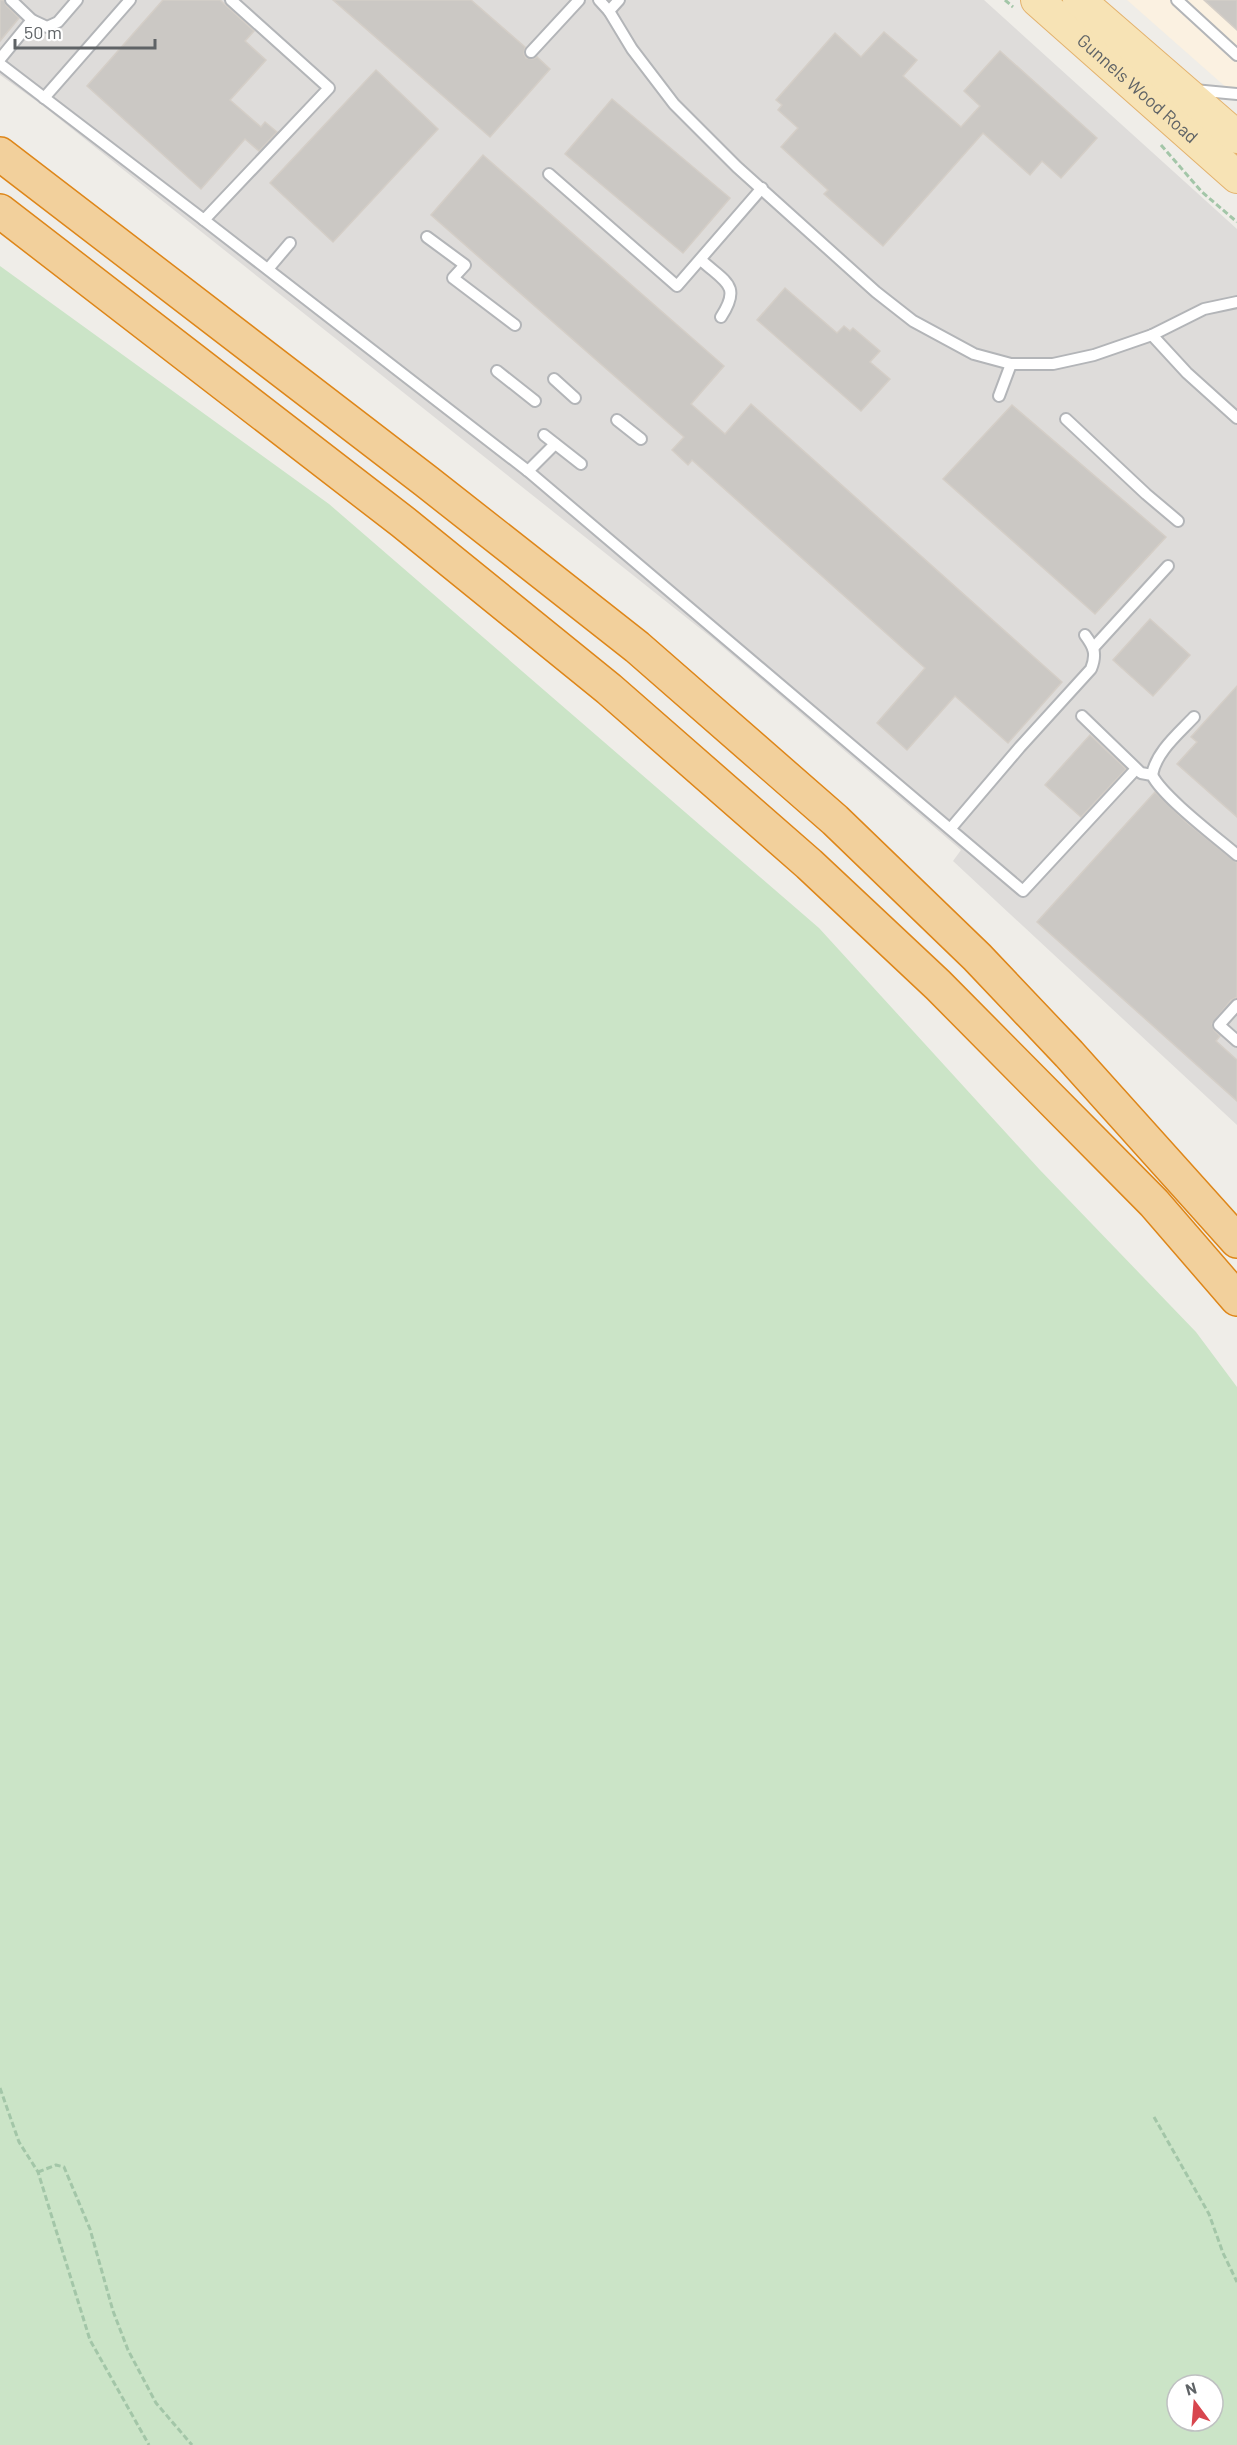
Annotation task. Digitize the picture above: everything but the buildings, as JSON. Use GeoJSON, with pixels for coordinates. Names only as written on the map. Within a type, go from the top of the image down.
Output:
{"type":"FeatureCollection","features":[{"type":"Feature","properties":{"kind":"highway"},"geometry":{"type":"LineString","coordinates":[[0,154],[426,481],[637,647],[836,819],[977,957],[1069,1054],[1237,1241]]}},
{"type":"Feature","properties":{"kind":"highway"},"geometry":{"type":"LineString","coordinates":[[0,211],[421,537],[609,689],[809,864],[938,985],[1154,1203],[1237,1299]]}},
{"type":"Feature","properties":{"kind":"main road","name":"Gunnels Wood Road"},"geometry":{"type":"LineString","coordinates":[[1037,0],[1237,177]]}},
{"type":"Feature","properties":{"kind":"main road","name":"Gunnels Wood Road"},"geometry":{"type":"LineString","coordinates":[[1079,0],[1237,137]]}},
{"type":"Feature","properties":{"kind":"lane"},"geometry":{"type":"LineString","coordinates":[[11,0],[32,20],[47,27],[58,22],[77,0]]}},
{"type":"Feature","properties":{"kind":"lane"},"geometry":{"type":"LineString","coordinates":[[44,98],[130,0]]}},
{"type":"Feature","properties":{"kind":"lane"},"geometry":{"type":"LineString","coordinates":[[204,219],[329,88],[231,0]]}},
{"type":"Feature","properties":{"kind":"lane"},"geometry":{"type":"LineString","coordinates":[[531,52],[579,0]]}},
{"type":"Feature","properties":{"kind":"lane"},"geometry":{"type":"LineString","coordinates":[[599,0],[609,11],[632,49],[674,104],[762,188],[876,292],[913,321],[974,354],[1011,364],[1053,364],[1094,355],[1152,335],[1204,309],[1237,302]]}},
{"type":"Feature","properties":{"kind":"lane"},"geometry":{"type":"LineString","coordinates":[[609,11],[619,0]]}},
{"type":"Feature","properties":{"kind":"lane"},"geometry":{"type":"LineString","coordinates":[[1177,0],[1237,55]]}},
{"type":"Feature","properties":{"kind":"lane"},"geometry":{"type":"LineString","coordinates":[[0,59],[32,20]]}},
{"type":"Feature","properties":{"kind":"lane"},"geometry":{"type":"LineString","coordinates":[[0,64],[528,471],[1023,891],[1136,769]]}},
{"type":"Feature","properties":{"kind":"lane"},"geometry":{"type":"LineString","coordinates":[[1182,90],[1237,94]]}},
{"type":"Feature","properties":{"kind":"lane"},"geometry":{"type":"LineString","coordinates":[[549,174],[677,286],[762,188]]}},
{"type":"Feature","properties":{"kind":"lane"},"geometry":{"type":"LineString","coordinates":[[427,237],[465,265],[453,278],[515,325]]}},
{"type":"Feature","properties":{"kind":"lane"},"geometry":{"type":"LineString","coordinates":[[268,269],[290,243]]}},
{"type":"Feature","properties":{"kind":"lane"},"geometry":{"type":"LineString","coordinates":[[700,260],[730,288],[732,296],[730,303],[720,318]]}},
{"type":"Feature","properties":{"kind":"lane"},"geometry":{"type":"LineString","coordinates":[[1152,335],[1187,373],[1237,418]]}},
{"type":"Feature","properties":{"kind":"lane"},"geometry":{"type":"LineString","coordinates":[[999,396],[1011,364]]}},
{"type":"Feature","properties":{"kind":"lane"},"geometry":{"type":"LineString","coordinates":[[497,371],[535,401]]}},
{"type":"Feature","properties":{"kind":"lane"},"geometry":{"type":"LineString","coordinates":[[554,379],[575,398]]}},
{"type":"Feature","properties":{"kind":"lane"},"geometry":{"type":"LineString","coordinates":[[1066,419],[1146,494],[1178,520]]}},
{"type":"Feature","properties":{"kind":"lane"},"geometry":{"type":"LineString","coordinates":[[617,420],[641,439]]}},
{"type":"Feature","properties":{"kind":"lane"},"geometry":{"type":"LineString","coordinates":[[544,435],[581,464]]}},
{"type":"Feature","properties":{"kind":"lane"},"geometry":{"type":"LineString","coordinates":[[528,471],[555,444]]}},
{"type":"Feature","properties":{"kind":"lane"},"geometry":{"type":"LineString","coordinates":[[1094,647],[1168,566]]}},
{"type":"Feature","properties":{"kind":"lane"},"geometry":{"type":"LineString","coordinates":[[951,828],[1091,669],[1095,659],[1094,647],[1085,635]]}},
{"type":"Feature","properties":{"kind":"lane"},"geometry":{"type":"LineString","coordinates":[[1082,717],[1136,769],[1141,773],[1152,775]]}},
{"type":"Feature","properties":{"kind":"lane"},"geometry":{"type":"LineString","coordinates":[[1194,717],[1163,751],[1154,765],[1152,775],[1155,782],[1237,855]]}},
{"type":"Feature","properties":{"kind":"lane"},"geometry":{"type":"LineString","coordinates":[[1237,1005],[1219,1025],[1237,1041]]}},
{"type":"Feature","properties":{"kind":"path"},"geometry":{"type":"LineString","coordinates":[[0,2088],[18,2142],[38,2172],[90,2340],[149,2445]]}},
{"type":"Feature","properties":{"kind":"path"},"geometry":{"type":"LineString","coordinates":[[1154,2117],[1209,2214],[1223,2253],[1237,2282]]}},
{"type":"Feature","properties":{"kind":"path"},"geometry":{"type":"LineString","coordinates":[[38,2172],[56,2165],[64,2167],[90,2229],[113,2311],[128,2349],[156,2403],[192,2445]]}},
{"type":"Feature","properties":{"kind":"shaded area"},"geometry":{"type":"Polygon","coordinates":[[[0,0],[984,0],[1237,229],[1237,1125],[953,861],[961,850],[712,638],[42,105],[0,75],[0,0]]]}},
{"type":"Feature","properties":{"kind":"shaded area"},"geometry":{"type":"Polygon","coordinates":[[[1127,0],[1237,0],[1237,97],[1127,0]]]}},
{"type":"Feature","properties":{"kind":"green space"},"geometry":{"type":"Polygon","coordinates":[[[0,266],[329,504],[819,928],[1040,1170],[1196,1332],[1237,1387],[1237,2445],[0,2445],[0,266]]]}}]}
